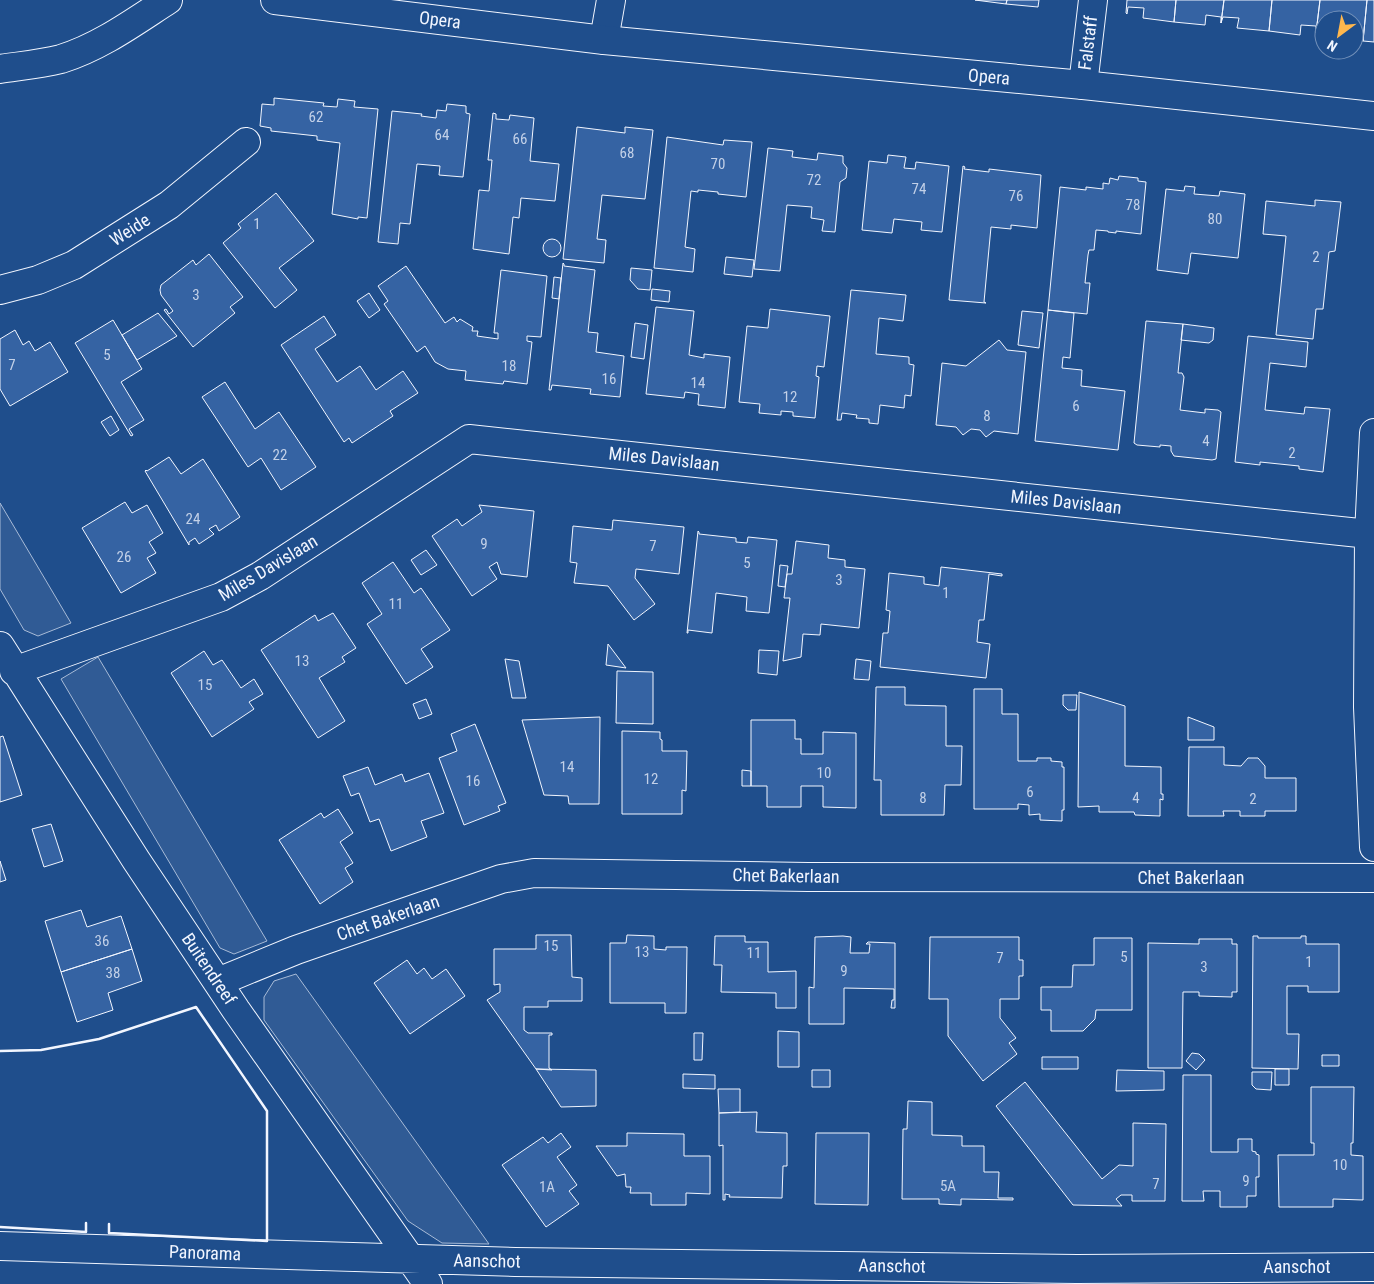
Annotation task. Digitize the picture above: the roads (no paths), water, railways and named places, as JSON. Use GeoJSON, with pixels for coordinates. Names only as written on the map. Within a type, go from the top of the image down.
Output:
{"type":"FeatureCollection","features":[{"type":"Feature","properties":{"kind":"street"},"geometry":{"type":"LineString","coordinates":[[0,69],[54,60],[82,50],[116,35],[168,0]]}},
{"type":"Feature","properties":{"kind":"street","name":"Opera"},"geometry":{"type":"LineString","coordinates":[[275,0],[604,40],[1083,85],[1374,116]]}},
{"type":"Feature","properties":{"kind":"street"},"geometry":{"type":"LineString","coordinates":[[604,40],[611,0]]}},
{"type":"Feature","properties":{"kind":"street","name":"Falstaff"},"geometry":{"type":"LineString","coordinates":[[1083,85],[1093,0]]}},
{"type":"Feature","properties":{"kind":"street","name":"Weide"},"geometry":{"type":"LineString","coordinates":[[0,290],[38,280],[74,265],[169,204],[246,142]]}},
{"type":"Feature","properties":{"kind":"street"},"geometry":{"type":"LineString","coordinates":[[1374,433],[1369,534],[1368,707],[1374,847]]}},
{"type":"Feature","properties":{"kind":"street","name":"Miles Davislaan"},"geometry":{"type":"LineString","coordinates":[[14,671],[221,598],[260,576],[469,439],[1369,534]]}},
{"type":"Feature","properties":{"kind":"street","name":"Buitendreef"},"geometry":{"type":"LineString","coordinates":[[0,646],[14,671],[136,860],[218,982],[428,1284]]}},
{"type":"Feature","properties":{"kind":"street","name":"Chet Bakerlaan"},"geometry":{"type":"LineString","coordinates":[[218,982],[296,950],[501,879],[534,873],[808,877],[1374,878]]}},
{"type":"Feature","properties":{"kind":"street","name":"Panorama"},"geometry":{"type":"LineString","coordinates":[[0,1246],[410,1260]]}},
{"type":"Feature","properties":{"kind":"street","name":"Aanschot"},"geometry":{"type":"LineString","coordinates":[[410,1260],[1077,1269],[1374,1267]]}}]}
